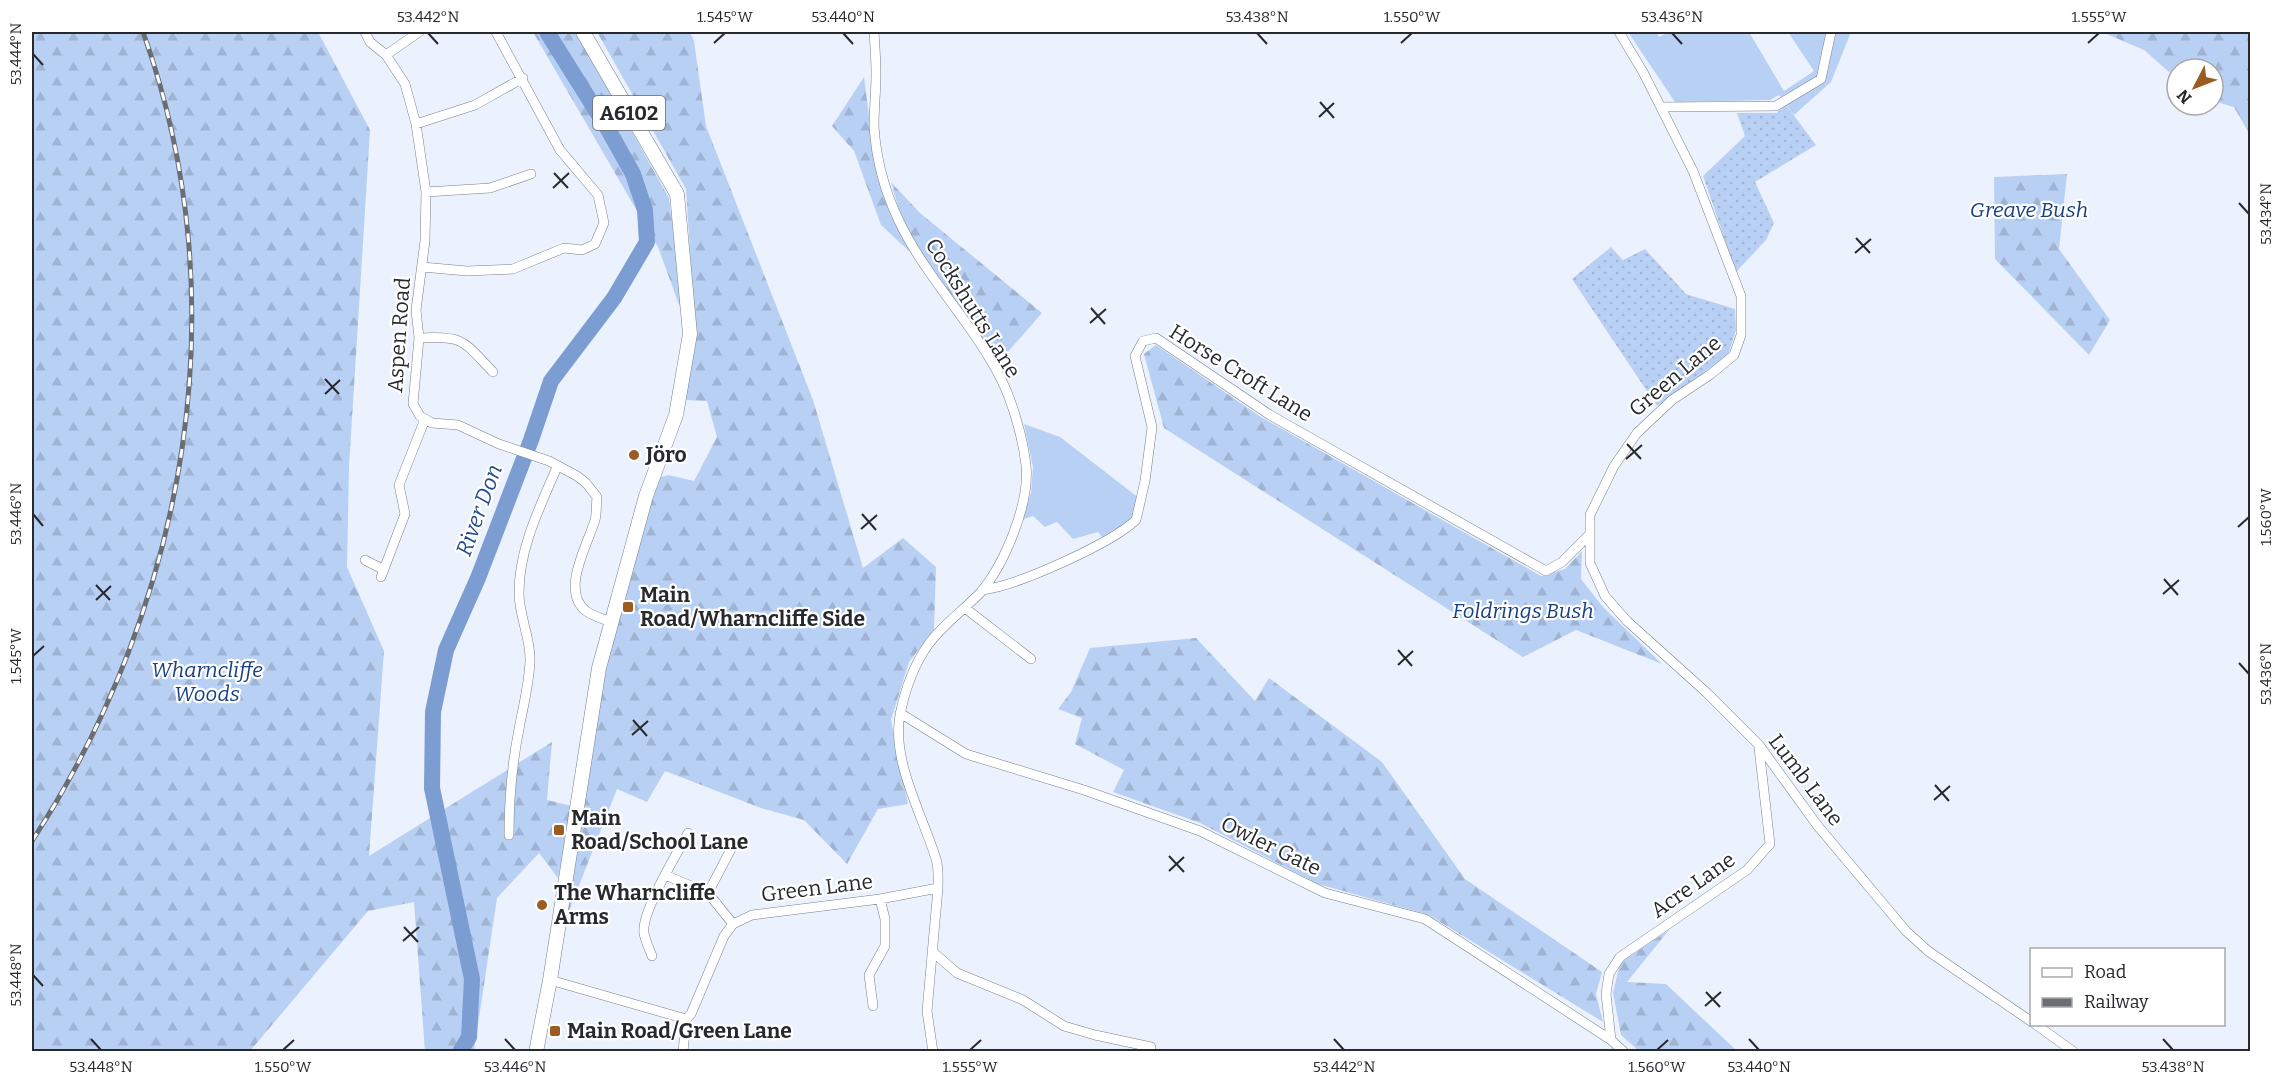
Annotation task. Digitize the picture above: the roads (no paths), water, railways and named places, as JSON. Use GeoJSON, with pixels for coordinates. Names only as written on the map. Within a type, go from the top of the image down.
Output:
{"type":"FeatureCollection","features":[{"type":"Feature","properties":{"kind":"main road","name":"A6102"},"geometry":{"type":"LineString","coordinates":[[536,1052],[550,980],[599,668],[646,496],[676,415],[690,334],[677,194],[583,32]]}},
{"type":"Feature","properties":{"kind":"street","name":"Aspen Road"},"geometry":{"type":"LineString","coordinates":[[365,32],[370,42],[386,55],[405,84],[416,124],[426,192],[425,241],[416,310],[419,338],[413,404],[420,416],[432,423],[458,425],[499,444],[549,461],[586,483],[597,497],[596,518],[582,555],[575,583],[576,597],[585,610],[611,622]]}},
{"type":"Feature","properties":{"kind":"street"},"geometry":{"type":"LineString","coordinates":[[386,55],[419,32]]}},
{"type":"Feature","properties":{"kind":"street"},"geometry":{"type":"LineString","coordinates":[[422,267],[467,271],[513,269],[564,248],[582,250],[595,244],[604,223],[598,195],[560,150],[523,78],[496,32]]}},
{"type":"Feature","properties":{"kind":"street","name":"Cockshutts Lane"},"geometry":{"type":"LineString","coordinates":[[874,32],[876,72],[874,126],[884,183],[898,220],[926,268],[1002,380],[1017,424],[1026,479],[1023,503],[999,564],[982,590],[927,646],[910,678],[900,713]]}},
{"type":"Feature","properties":{"kind":"street","name":"Green Lane"},"geometry":{"type":"LineString","coordinates":[[1590,534],[1590,515],[1614,466],[1636,432],[1672,400],[1711,374],[1734,355],[1741,335],[1741,296],[1693,171],[1643,72],[1619,32]]}},
{"type":"Feature","properties":{"kind":"street"},"geometry":{"type":"LineString","coordinates":[[1661,107],[1776,106],[1821,80],[1832,32]]}},
{"type":"Feature","properties":{"kind":"street"},"geometry":{"type":"LineString","coordinates":[[416,124],[475,105],[523,78]]}},
{"type":"Feature","properties":{"kind":"street"},"geometry":{"type":"LineString","coordinates":[[426,192],[490,188],[531,174]]}},
{"type":"Feature","properties":{"kind":"street"},"geometry":{"type":"LineString","coordinates":[[419,338],[447,336],[463,342],[494,372]]}},
{"type":"Feature","properties":{"kind":"street","name":"Horse Croft Lane"},"geometry":{"type":"LineString","coordinates":[[982,590],[1000,588],[1104,542],[1136,520],[1145,481],[1152,427],[1135,356],[1143,341],[1156,338],[1270,415],[1546,571],[1562,562],[1590,534]]}},
{"type":"Feature","properties":{"kind":"street"},"geometry":{"type":"LineString","coordinates":[[365,560],[382,573],[405,514],[399,485],[425,418]]}},
{"type":"Feature","properties":{"kind":"street"},"geometry":{"type":"LineString","coordinates":[[509,835],[509,807],[518,731],[531,658],[519,594],[522,563],[529,535],[557,467]]}},
{"type":"Feature","properties":{"kind":"street","name":"Lumb Lane"},"geometry":{"type":"LineString","coordinates":[[1590,534],[1590,563],[1605,596],[1627,621],[1707,693],[1759,745],[1817,825],[1906,931],[1928,951],[2030,1021]]}},
{"type":"Feature","properties":{"kind":"street"},"geometry":{"type":"LineString","coordinates":[[965,608],[1031,659]]}},
{"type":"Feature","properties":{"kind":"street"},"geometry":{"type":"LineString","coordinates":[[900,713],[900,743],[912,800],[937,862],[938,888],[927,1011],[933,1052]]}},
{"type":"Feature","properties":{"kind":"street","name":"Owler Gate"},"geometry":{"type":"LineString","coordinates":[[900,713],[966,754],[1084,790],[1200,831],[1324,893],[1425,920],[1611,1040],[1624,1052]]}},
{"type":"Feature","properties":{"kind":"street","name":"Acre Lane"},"geometry":{"type":"LineString","coordinates":[[1611,1040],[1606,994],[1609,974],[1620,957],[1747,870],[1770,844],[1759,745]]}},
{"type":"Feature","properties":{"kind":"street"},"geometry":{"type":"LineString","coordinates":[[652,956],[644,933],[645,920],[665,875],[688,833]]}},
{"type":"Feature","properties":{"kind":"street"},"geometry":{"type":"LineString","coordinates":[[708,893],[732,847]]}},
{"type":"Feature","properties":{"kind":"street"},"geometry":{"type":"LineString","coordinates":[[665,875],[708,893],[733,924],[724,936],[691,1014],[686,1019],[684,1051]]}},
{"type":"Feature","properties":{"kind":"street","name":"Green Lane"},"geometry":{"type":"LineString","coordinates":[[733,924],[752,915],[880,899],[938,888]]}},
{"type":"Feature","properties":{"kind":"street"},"geometry":{"type":"LineString","coordinates":[[873,1006],[869,975],[885,946],[885,919],[880,899]]}},
{"type":"Feature","properties":{"kind":"street"},"geometry":{"type":"LineString","coordinates":[[933,952],[957,973],[1023,1000],[1064,1026],[1088,1034],[1151,1047]]}},
{"type":"Feature","properties":{"kind":"street"},"geometry":{"type":"LineString","coordinates":[[550,980],[686,1019]]}},
{"type":"Feature","properties":{"kind":"street"},"geometry":{"type":"LineString","coordinates":[[2038,1026],[2074,1052]]}},
{"type":"Feature","properties":{"kind":"waterway","name":"River Don"},"geometry":{"type":"LineString","coordinates":[[460,1052],[469,1037],[472,979],[432,788],[433,712],[446,650],[478,578],[551,381],[614,298],[647,242],[645,210],[633,174],[547,32]]}},
{"type":"Feature","properties":{"kind":"railway"},"geometry":{"type":"LineString","coordinates":[[32,841],[85,749],[128,652],[161,552],[182,449],[191,344],[188,239],[172,135],[143,32]]}},
{"type":"Feature","properties":{"kind":"place","name":"Jöro"},"geometry":{"type":"Point","coordinates":[634,455]}},
{"type":"Feature","properties":{"kind":"place","name":"Main Road/Wharncliffe Side"},"geometry":{"type":"Point","coordinates":[628,607]}},
{"type":"Feature","properties":{"kind":"place","name":"Main Road/School Lane"},"geometry":{"type":"Point","coordinates":[559,830]}},
{"type":"Feature","properties":{"kind":"place","name":"The Wharncliffe Arms"},"geometry":{"type":"Point","coordinates":[542,905]}},
{"type":"Feature","properties":{"kind":"place","name":"Main Road/Green Lane"},"geometry":{"type":"Point","coordinates":[555,1031]}},
{"type":"Feature","properties":{"kind":"park label","name":"Greave Bush"},"geometry":{"type":"Point","coordinates":[2029,210]}},
{"type":"Feature","properties":{"kind":"park label","name":"Foldrings Bush"},"geometry":{"type":"Point","coordinates":[1523,611]}},
{"type":"Feature","properties":{"kind":"park label","name":"Wharncliffe Woods"},"geometry":{"type":"Point","coordinates":[207,682]}}]}
